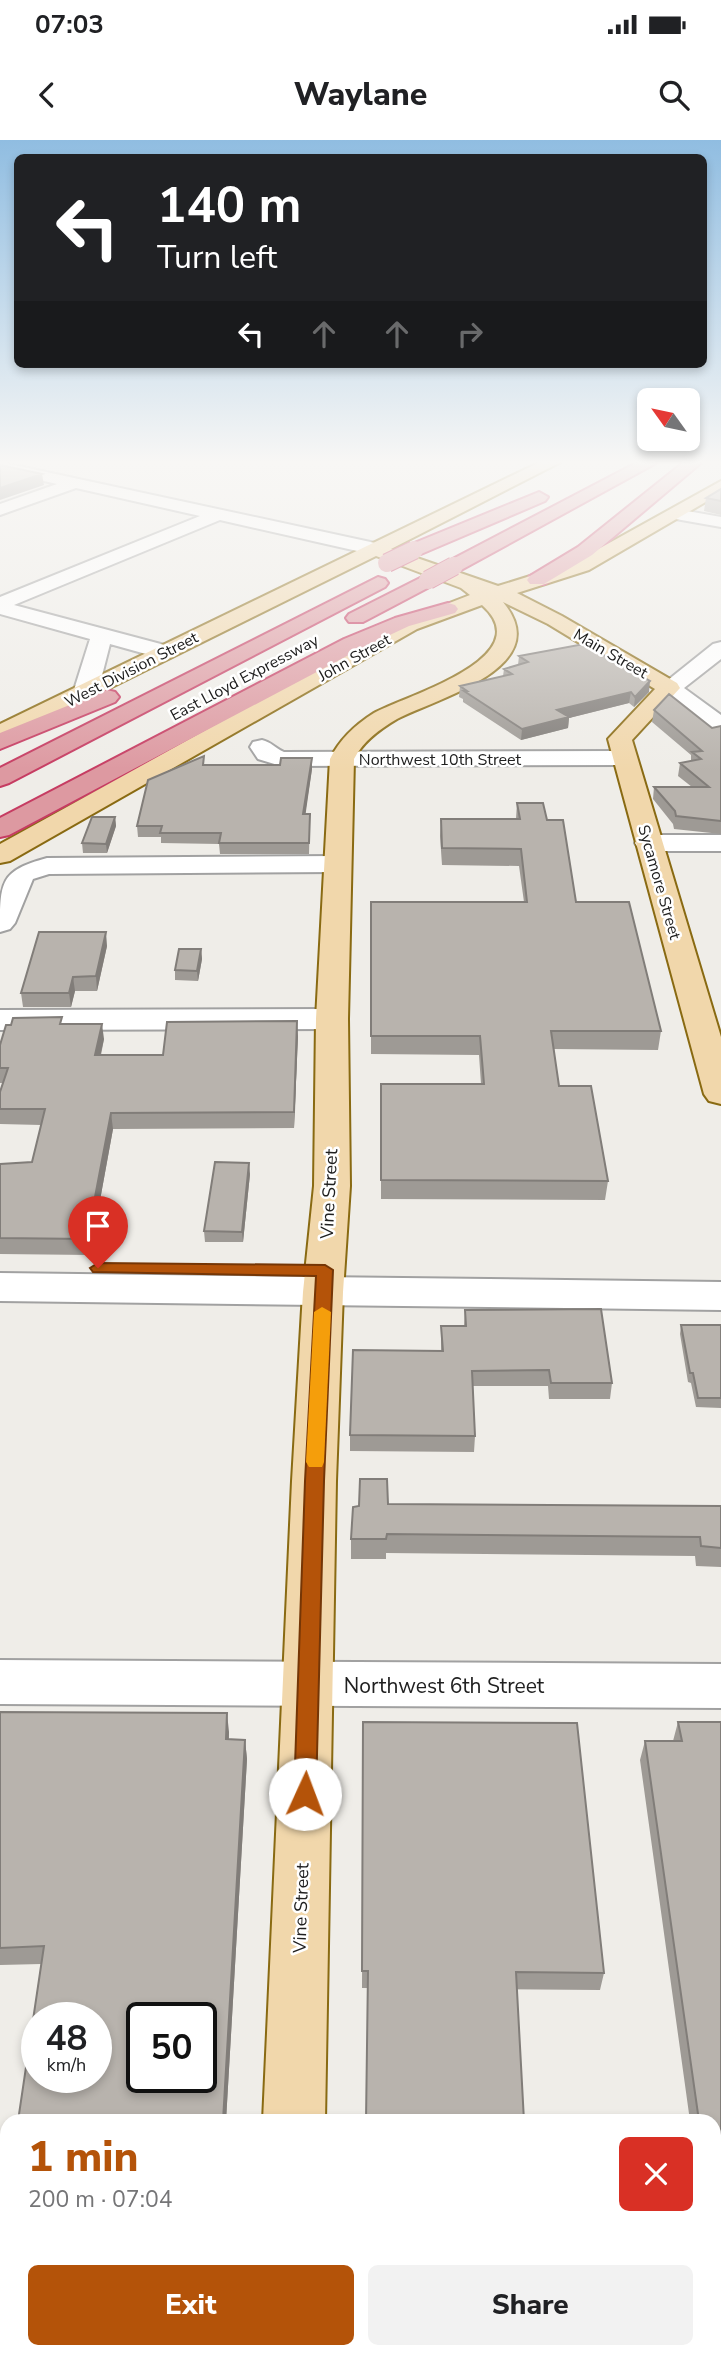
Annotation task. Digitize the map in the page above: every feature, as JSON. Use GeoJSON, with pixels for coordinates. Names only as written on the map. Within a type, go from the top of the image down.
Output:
{"type":"FeatureCollection","features":[{"type":"Feature","properties":{"kind":"highway"},"geometry":{"type":"LineString","coordinates":[[4,731],[152,677],[386,566]]}},
{"type":"Feature","properties":{"kind":"highway","name":"East Lloyd Expressway"},"geometry":{"type":"LineString","coordinates":[[0,778],[388,566]]}},
{"type":"Feature","properties":{"kind":"highway","name":"East Lloyd Expressway"},"geometry":{"type":"LineString","coordinates":[[0,806],[428,580],[476,585],[504,566]]}},
{"type":"Feature","properties":{"kind":"highway"},"geometry":{"type":"LineString","coordinates":[[537,580],[561,566]]}},
{"type":"Feature","properties":{"kind":"highway"},"geometry":{"type":"LineString","coordinates":[[0,829],[352,644],[402,622],[448,609]]}},
{"type":"Feature","properties":{"kind":"main road","name":"West Division Street"},"geometry":{"type":"LineString","coordinates":[[4,731],[164,652],[383,566]]}},
{"type":"Feature","properties":{"kind":"main road","name":"Main Street"},"geometry":{"type":"LineString","coordinates":[[423,566],[476,585],[555,620],[669,688]]}},
{"type":"Feature","properties":{"kind":"main road","name":"John Street"},"geometry":{"type":"LineString","coordinates":[[10,865],[410,625],[448,609],[476,585],[537,580],[583,566]]}},
{"type":"Feature","properties":{"kind":"main road"},"geometry":{"type":"LineString","coordinates":[[342,759],[355,739],[368,727],[397,710],[473,677],[497,658],[506,639],[505,623],[476,585]]}},
{"type":"Feature","properties":{"kind":"main road"},"geometry":{"type":"LineString","coordinates":[[623,758],[620,739],[669,688]]}},
{"type":"Feature","properties":{"kind":"main road","name":"Sycamore Street"},"geometry":{"type":"LineString","coordinates":[[623,758],[721,1094]]}},
{"type":"Feature","properties":{"kind":"main road","name":"Vine Street"},"geometry":{"type":"LineString","coordinates":[[294,2114],[324,1281],[331,1186],[332,1019],[342,759]]}},
{"type":"Feature","properties":{"kind":"street"},"geometry":{"type":"LineString","coordinates":[[0,606],[96,566]]}},
{"type":"Feature","properties":{"kind":"street"},"geometry":{"type":"LineString","coordinates":[[0,606],[164,652]]}},
{"type":"Feature","properties":{"kind":"street"},"geometry":{"type":"LineString","coordinates":[[84,693],[102,635]]}},
{"type":"Feature","properties":{"kind":"street"},"geometry":{"type":"LineString","coordinates":[[669,688],[721,649]]}},
{"type":"Feature","properties":{"kind":"street","name":"Main Street"},"geometry":{"type":"LineString","coordinates":[[669,688],[721,726]]}},
{"type":"Feature","properties":{"kind":"street","name":"Northwest 10th Street"},"geometry":{"type":"LineString","coordinates":[[262,747],[267,754],[281,759],[623,758]]}},
{"type":"Feature","properties":{"kind":"street"},"geometry":{"type":"LineString","coordinates":[[649,843],[721,843]]}},
{"type":"Feature","properties":{"kind":"street"},"geometry":{"type":"LineString","coordinates":[[0,923],[10,865],[30,870],[62,864],[337,864]]}},
{"type":"Feature","properties":{"kind":"street"},"geometry":{"type":"LineString","coordinates":[[0,1020],[332,1019]]}},
{"type":"Feature","properties":{"kind":"street"},"geometry":{"type":"LineString","coordinates":[[0,1267],[721,1296]]}},
{"type":"Feature","properties":{"kind":"street"},"geometry":{"type":"LineString","coordinates":[[0,1287],[721,1272]]}},
{"type":"Feature","properties":{"kind":"street","name":"Northwest 6th Street"},"geometry":{"type":"LineString","coordinates":[[0,1682],[721,1686]]}},
{"type":"Feature","properties":{"kind":"building"},"geometry":{"type":"Polygon","coordinates":[[[584,644],[650,681],[635,697],[631,692],[557,710],[569,717],[522,729],[460,686],[512,674],[504,669],[528,662],[519,656],[584,644]]]}},
{"type":"Feature","properties":{"kind":"building"},"geometry":{"type":"Polygon","coordinates":[[[669,694],[712,728],[721,726],[721,821],[676,816],[675,811],[654,787],[709,787],[680,763],[701,759],[692,752],[702,751],[654,710],[669,694]]]}},
{"type":"Feature","properties":{"kind":"building"},"geometry":{"type":"Polygon","coordinates":[[[204,756],[203,765],[280,765],[281,758],[312,758],[303,814],[310,814],[309,843],[219,843],[221,833],[160,833],[162,826],[137,826],[148,780],[204,756]]]}},
{"type":"Feature","properties":{"kind":"building"},"geometry":{"type":"Polygon","coordinates":[[[517,803],[543,803],[547,820],[563,820],[576,902],[629,902],[661,1031],[551,1031],[559,1086],[591,1086],[608,1181],[381,1180],[381,1084],[484,1084],[480,1036],[371,1036],[371,902],[527,902],[521,849],[442,848],[441,819],[520,819],[517,803]]]}},
{"type":"Feature","properties":{"kind":"building"},"geometry":{"type":"Polygon","coordinates":[[[92,817],[115,817],[106,844],[82,843],[92,817]]]}},
{"type":"Feature","properties":{"kind":"building"},"geometry":{"type":"Polygon","coordinates":[[[39,932],[106,932],[96,976],[73,977],[69,993],[21,993],[39,932]]]}},
{"type":"Feature","properties":{"kind":"building"},"geometry":{"type":"Polygon","coordinates":[[[179,949],[201,949],[197,971],[175,970],[179,949]]]}},
{"type":"Feature","properties":{"kind":"building"},"geometry":{"type":"Polygon","coordinates":[[[62,1017],[60,1024],[102,1024],[95,1055],[163,1055],[167,1022],[297,1021],[294,1112],[111,1113],[87,1239],[0,1238],[0,1164],[32,1162],[45,1109],[0,1109],[0,1092],[8,1068],[0,1068],[0,1045],[6,1025],[11,1025],[13,1018],[62,1017]]]}},
{"type":"Feature","properties":{"kind":"building"},"geometry":{"type":"Polygon","coordinates":[[[215,1162],[249,1163],[242,1232],[204,1231],[215,1162]]]}},
{"type":"Feature","properties":{"kind":"building"},"geometry":{"type":"Polygon","coordinates":[[[601,1309],[612,1383],[551,1383],[549,1370],[472,1371],[475,1436],[350,1435],[353,1350],[443,1351],[441,1326],[466,1326],[465,1310],[601,1309]]]}},
{"type":"Feature","properties":{"kind":"building"},"geometry":{"type":"Polygon","coordinates":[[[681,1325],[721,1325],[721,1398],[698,1398],[693,1373],[690,1373],[681,1325]]]}},
{"type":"Feature","properties":{"kind":"building"},"geometry":{"type":"Polygon","coordinates":[[[360,1479],[387,1479],[388,1504],[721,1506],[721,1548],[701,1546],[700,1537],[387,1534],[386,1539],[351,1539],[353,1507],[359,1506],[360,1479]]]}},
{"type":"Feature","properties":{"kind":"building"},"geometry":{"type":"Polygon","coordinates":[[[0,1712],[227,1713],[226,1739],[245,1740],[223,2114],[19,2114],[22,2093],[112,2093],[112,2002],[36,2002],[44,1946],[0,1948],[0,1712]]]}},
{"type":"Feature","properties":{"kind":"building"},"geometry":{"type":"Polygon","coordinates":[[[363,1722],[577,1723],[604,1973],[516,1972],[524,2114],[366,2114],[368,1971],[362,1971],[363,1722]]]}},
{"type":"Feature","properties":{"kind":"building"},"geometry":{"type":"Polygon","coordinates":[[[678,1722],[721,1722],[721,2114],[698,2114],[645,1741],[682,1741],[678,1722]]]}},
{"type":"Feature","properties":{"kind":"slow traffic"},"geometry":{"type":"LineString","coordinates":[[315,1462],[322,1312]]}},
{"type":"Feature","properties":{"kind":"route"},"geometry":{"type":"LineString","coordinates":[[98,1268],[325,1270],[314,1481],[305,1794]]}}]}
